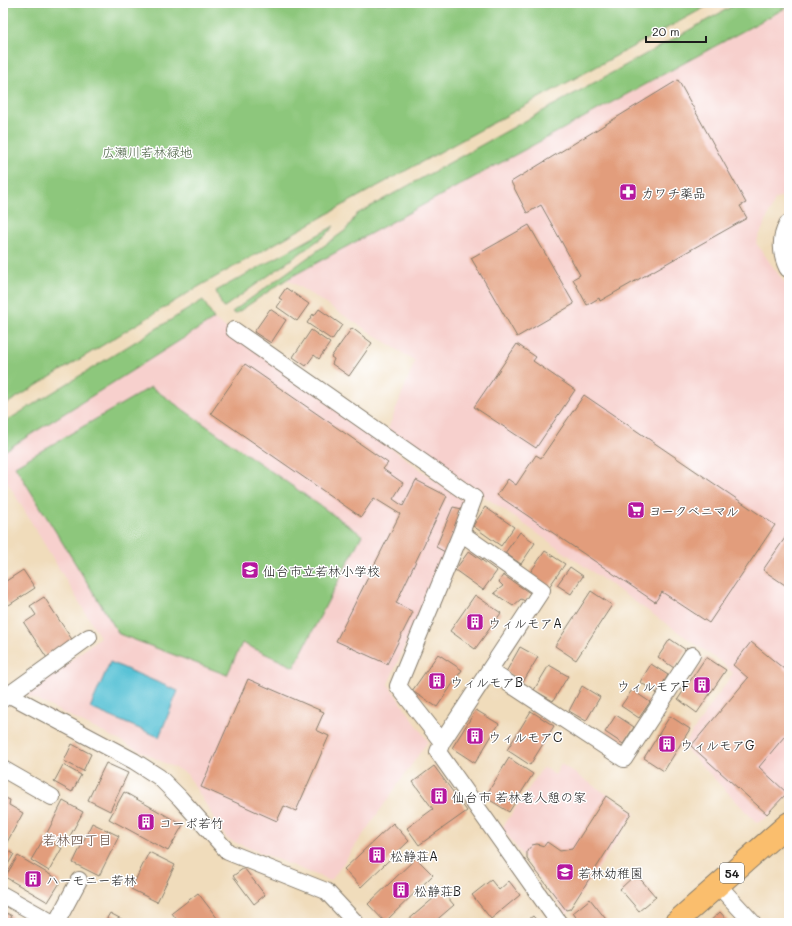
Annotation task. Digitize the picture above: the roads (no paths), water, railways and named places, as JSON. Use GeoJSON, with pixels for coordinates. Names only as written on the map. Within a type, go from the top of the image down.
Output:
{"type":"FeatureCollection","features":[{"type":"Feature","properties":{"kind":"main road","name":"54"},"geometry":{"type":"LineString","coordinates":[[675,923],[789,823]]}},
{"type":"Feature","properties":{"kind":"street"},"geometry":{"type":"LineString","coordinates":[[789,224],[785,231],[783,245],[784,259],[789,267]]}},
{"type":"Feature","properties":{"kind":"street"},"geometry":{"type":"LineString","coordinates":[[234,330],[474,498],[398,686],[442,742]]}},
{"type":"Feature","properties":{"kind":"street"},"geometry":{"type":"LineString","coordinates":[[461,533],[542,590],[442,742],[438,752],[559,923]]}},
{"type":"Feature","properties":{"kind":"street"},"geometry":{"type":"LineString","coordinates":[[89,638],[6,697],[134,761],[160,777],[228,852],[326,891],[356,923]]}},
{"type":"Feature","properties":{"kind":"street"},"geometry":{"type":"LineString","coordinates":[[490,671],[624,758],[692,655]]}},
{"type":"Feature","properties":{"kind":"street"},"geometry":{"type":"LineString","coordinates":[[3,770],[52,797]]}},
{"type":"Feature","properties":{"kind":"street"},"geometry":{"type":"LineString","coordinates":[[3,895],[55,923],[79,880]]}},
{"type":"Feature","properties":{"kind":"street"},"geometry":{"type":"LineString","coordinates":[[718,885],[753,923]]}},
{"type":"Feature","properties":{"kind":"water"},"geometry":{"type":"Polygon","coordinates":[[[110,662],[178,691],[159,737],[90,708],[110,662]]]}},
{"type":"Feature","properties":{"kind":"place","name":"カワチ薬品"},"geometry":{"type":"Point","coordinates":[628,192]}},
{"type":"Feature","properties":{"kind":"place","name":"ヨークベニマル"},"geometry":{"type":"Point","coordinates":[636,510]}},
{"type":"Feature","properties":{"kind":"place","name":"仙台市立若林小学校"},"geometry":{"type":"Point","coordinates":[250,570]}},
{"type":"Feature","properties":{"kind":"place","name":"ウィルモアA"},"geometry":{"type":"Point","coordinates":[475,622]}},
{"type":"Feature","properties":{"kind":"place","name":"ウィルモアB"},"geometry":{"type":"Point","coordinates":[437,681]}},
{"type":"Feature","properties":{"kind":"place","name":"ウィルモアF"},"geometry":{"type":"Point","coordinates":[702,685]}},
{"type":"Feature","properties":{"kind":"place","name":"ウィルモアC"},"geometry":{"type":"Point","coordinates":[475,736]}},
{"type":"Feature","properties":{"kind":"place","name":"ウィルモアG"},"geometry":{"type":"Point","coordinates":[667,744]}},
{"type":"Feature","properties":{"kind":"place","name":"仙台市 若林老人憩の家"},"geometry":{"type":"Point","coordinates":[439,796]}},
{"type":"Feature","properties":{"kind":"place","name":"コーポ若竹"},"geometry":{"type":"Point","coordinates":[146,822]}},
{"type":"Feature","properties":{"kind":"place","name":"松静荘A"},"geometry":{"type":"Point","coordinates":[377,855]}},
{"type":"Feature","properties":{"kind":"place","name":"若林幼稚園"},"geometry":{"type":"Point","coordinates":[565,872]}},
{"type":"Feature","properties":{"kind":"place","name":"ハーモニー若林"},"geometry":{"type":"Point","coordinates":[33,879]}},
{"type":"Feature","properties":{"kind":"place","name":"松静荘B"},"geometry":{"type":"Point","coordinates":[401,890]}},
{"type":"Feature","properties":{"kind":"district","name":"若林四丁目"},"geometry":{"type":"Point","coordinates":[77,839]}},
{"type":"Feature","properties":{"kind":"park label","name":"広瀬川若林緑地"},"geometry":{"type":"Point","coordinates":[147,151]}}]}
